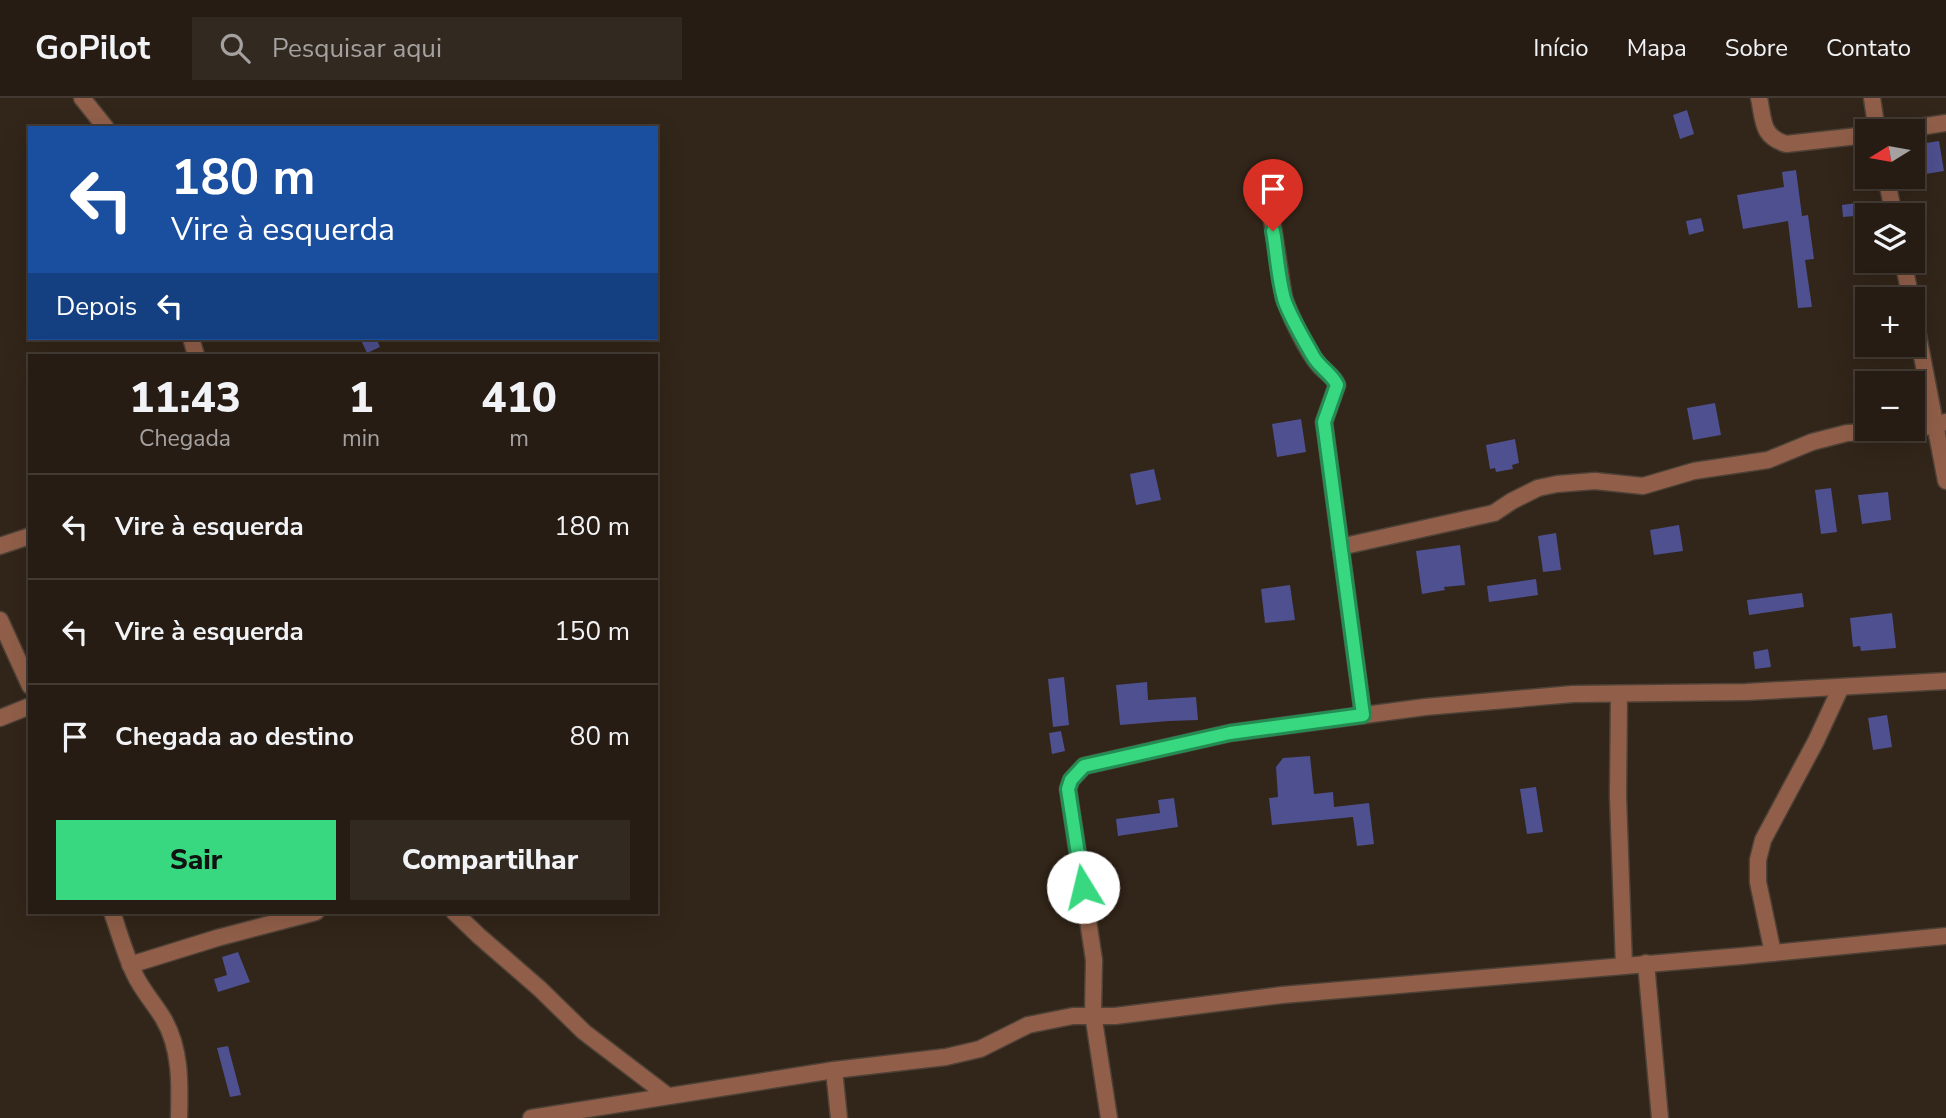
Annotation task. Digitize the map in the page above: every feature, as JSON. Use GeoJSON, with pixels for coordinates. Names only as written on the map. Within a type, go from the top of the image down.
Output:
{"type":"FeatureCollection","features":[{"type":"Feature","properties":{"kind":"street"},"geometry":{"type":"LineString","coordinates":[[82,98],[104,126]]}},
{"type":"Feature","properties":{"kind":"street"},"geometry":{"type":"LineString","coordinates":[[1759,98],[1766,131],[1776,141],[1786,144],[1855,136]]}},
{"type":"Feature","properties":{"kind":"street"},"geometry":{"type":"LineString","coordinates":[[1872,98],[1875,119]]}},
{"type":"Feature","properties":{"kind":"street"},"geometry":{"type":"LineString","coordinates":[[1925,126],[1946,123]]}},
{"type":"Feature","properties":{"kind":"street"},"geometry":{"type":"LineString","coordinates":[[1270,208],[1286,305],[1317,362],[1335,379],[1337,385],[1324,422],[1363,715]]}},
{"type":"Feature","properties":{"kind":"street"},"geometry":{"type":"LineString","coordinates":[[1925,357],[1941,423],[1946,481]]}},
{"type":"Feature","properties":{"kind":"street"},"geometry":{"type":"LineString","coordinates":[[1340,547],[1494,513],[1538,488],[1557,484],[1595,481],[1643,486],[1694,471],[1768,460],[1812,442],[1847,433],[1913,430],[1941,423]]}},
{"type":"Feature","properties":{"kind":"street"},"geometry":{"type":"LineString","coordinates":[[0,546],[28,537]]}},
{"type":"Feature","properties":{"kind":"street"},"geometry":{"type":"LineString","coordinates":[[0,620],[28,682]]}},
{"type":"Feature","properties":{"kind":"street"},"geometry":{"type":"LineString","coordinates":[[1109,1118],[1093,1014],[1094,961],[1068,789],[1076,773],[1084,766],[1230,733],[1424,707],[1573,694],[1746,692],[1946,681]]}},
{"type":"Feature","properties":{"kind":"street"},"geometry":{"type":"LineString","coordinates":[[1773,953],[1758,882],[1758,860],[1763,840],[1816,741],[1841,687]]}},
{"type":"Feature","properties":{"kind":"street"},"geometry":{"type":"LineString","coordinates":[[1619,694],[1618,796],[1624,966]]}},
{"type":"Feature","properties":{"kind":"street"},"geometry":{"type":"LineString","coordinates":[[0,718],[28,707]]}},
{"type":"Feature","properties":{"kind":"street"},"geometry":{"type":"LineString","coordinates":[[113,914],[130,965],[171,1035],[180,1078],[179,1118]]}},
{"type":"Feature","properties":{"kind":"street"},"geometry":{"type":"LineString","coordinates":[[130,965],[308,914]]}},
{"type":"Feature","properties":{"kind":"street"},"geometry":{"type":"LineString","coordinates":[[456,914],[584,1032],[668,1096]]}},
{"type":"Feature","properties":{"kind":"street"},"geometry":{"type":"LineString","coordinates":[[531,1118],[834,1070],[946,1057],[980,1049],[1028,1025],[1051,1019],[1093,1014],[1115,1016],[1282,995],[1946,936]]}},
{"type":"Feature","properties":{"kind":"street"},"geometry":{"type":"LineString","coordinates":[[1646,963],[1660,1118]]}},
{"type":"Feature","properties":{"kind":"street"},"geometry":{"type":"LineString","coordinates":[[834,1070],[839,1118]]}},
{"type":"Feature","properties":{"kind":"building"},"geometry":{"type":"Polygon","coordinates":[[[1687,110],[1694,134],[1680,139],[1673,115],[1687,110]]]}},
{"type":"Feature","properties":{"kind":"building"},"geometry":{"type":"Polygon","coordinates":[[[1939,141],[1944,171],[1925,174],[1925,143],[1939,141]]]}},
{"type":"Feature","properties":{"kind":"building"},"geometry":{"type":"Polygon","coordinates":[[[1796,170],[1802,216],[1808,215],[1814,259],[1805,260],[1812,307],[1798,308],[1788,221],[1743,229],[1737,195],[1784,187],[1782,172],[1796,170]]]}},
{"type":"Feature","properties":{"kind":"building"},"geometry":{"type":"Polygon","coordinates":[[[1855,203],[1855,216],[1843,217],[1842,205],[1855,203]]]}},
{"type":"Feature","properties":{"kind":"building"},"geometry":{"type":"Polygon","coordinates":[[[1701,218],[1704,231],[1689,235],[1686,221],[1701,218]]]}},
{"type":"Feature","properties":{"kind":"building"},"geometry":{"type":"Polygon","coordinates":[[[361,340],[377,340],[380,347],[367,353],[361,340]]]}},
{"type":"Feature","properties":{"kind":"building"},"geometry":{"type":"Polygon","coordinates":[[[1715,403],[1721,435],[1693,440],[1687,408],[1715,403]]]}},
{"type":"Feature","properties":{"kind":"building"},"geometry":{"type":"Polygon","coordinates":[[[1301,419],[1306,452],[1277,457],[1272,424],[1301,419]]]}},
{"type":"Feature","properties":{"kind":"building"},"geometry":{"type":"Polygon","coordinates":[[[1515,439],[1519,463],[1512,465],[1513,469],[1496,472],[1495,468],[1490,469],[1486,445],[1515,439]]]}},
{"type":"Feature","properties":{"kind":"building"},"geometry":{"type":"Polygon","coordinates":[[[1154,469],[1161,500],[1136,505],[1130,474],[1154,469]]]}},
{"type":"Feature","properties":{"kind":"building"},"geometry":{"type":"Polygon","coordinates":[[[1831,488],[1837,532],[1821,534],[1815,490],[1831,488]]]}},
{"type":"Feature","properties":{"kind":"building"},"geometry":{"type":"Polygon","coordinates":[[[1888,492],[1891,520],[1862,524],[1858,495],[1888,492]]]}},
{"type":"Feature","properties":{"kind":"building"},"geometry":{"type":"Polygon","coordinates":[[[1679,525],[1683,551],[1654,555],[1650,530],[1679,525]]]}},
{"type":"Feature","properties":{"kind":"building"},"geometry":{"type":"Polygon","coordinates":[[[1556,533],[1561,570],[1543,572],[1538,536],[1556,533]]]}},
{"type":"Feature","properties":{"kind":"building"},"geometry":{"type":"Polygon","coordinates":[[[1460,545],[1465,585],[1444,587],[1445,590],[1422,594],[1416,551],[1460,545]]]}},
{"type":"Feature","properties":{"kind":"building"},"geometry":{"type":"Polygon","coordinates":[[[1536,579],[1538,595],[1489,602],[1487,586],[1536,579]]]}},
{"type":"Feature","properties":{"kind":"building"},"geometry":{"type":"Polygon","coordinates":[[[1290,585],[1295,620],[1265,623],[1261,589],[1290,585]]]}},
{"type":"Feature","properties":{"kind":"building"},"geometry":{"type":"Polygon","coordinates":[[[1802,593],[1804,607],[1749,615],[1747,600],[1802,593]]]}},
{"type":"Feature","properties":{"kind":"building"},"geometry":{"type":"Polygon","coordinates":[[[1892,613],[1896,648],[1861,651],[1860,646],[1853,647],[1850,618],[1892,613]]]}},
{"type":"Feature","properties":{"kind":"building"},"geometry":{"type":"Polygon","coordinates":[[[1768,649],[1771,667],[1755,669],[1753,652],[1768,649]]]}},
{"type":"Feature","properties":{"kind":"building"},"geometry":{"type":"Polygon","coordinates":[[[1064,677],[1069,725],[1053,727],[1048,679],[1064,677]]]}},
{"type":"Feature","properties":{"kind":"building"},"geometry":{"type":"Polygon","coordinates":[[[1147,682],[1148,700],[1196,697],[1198,720],[1120,725],[1116,685],[1147,682]]]}},
{"type":"Feature","properties":{"kind":"building"},"geometry":{"type":"Polygon","coordinates":[[[1887,715],[1892,747],[1873,750],[1868,718],[1887,715]]]}},
{"type":"Feature","properties":{"kind":"building"},"geometry":{"type":"Polygon","coordinates":[[[1061,731],[1065,751],[1052,754],[1049,733],[1061,731]]]}},
{"type":"Feature","properties":{"kind":"building"},"geometry":{"type":"Polygon","coordinates":[[[1310,756],[1314,794],[1333,792],[1334,807],[1369,803],[1374,844],[1357,846],[1353,817],[1272,825],[1269,798],[1278,797],[1276,767],[1283,758],[1310,756]]]}},
{"type":"Feature","properties":{"kind":"building"},"geometry":{"type":"Polygon","coordinates":[[[1536,787],[1543,832],[1527,834],[1520,789],[1536,787]]]}},
{"type":"Feature","properties":{"kind":"building"},"geometry":{"type":"Polygon","coordinates":[[[1174,798],[1178,827],[1118,836],[1116,819],[1160,813],[1158,800],[1174,798]]]}},
{"type":"Feature","properties":{"kind":"building"},"geometry":{"type":"Polygon","coordinates":[[[238,952],[250,982],[218,992],[214,979],[227,975],[222,957],[238,952]]]}},
{"type":"Feature","properties":{"kind":"building"},"geometry":{"type":"Polygon","coordinates":[[[228,1046],[241,1095],[230,1097],[217,1048],[228,1046]]]}},
{"type":"Feature","properties":{"kind":"route"},"geometry":{"type":"LineString","coordinates":[[1083,887],[1068,789],[1071,780],[1084,766],[1230,733],[1363,715],[1324,422],[1337,385],[1335,379],[1317,362],[1289,312],[1284,298],[1273,231]]}}]}
